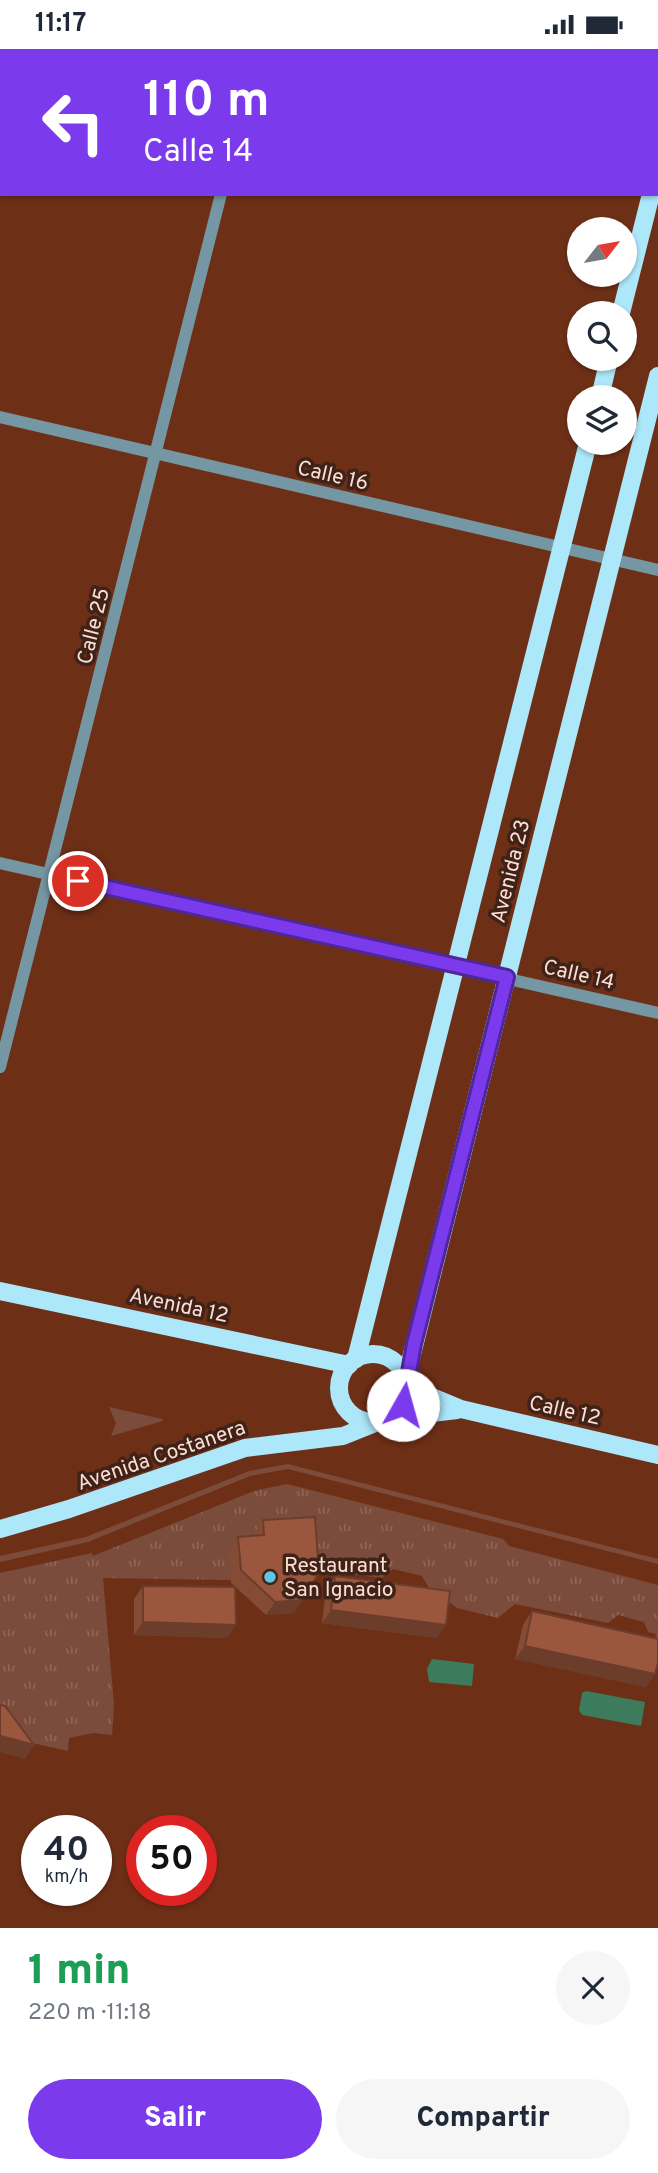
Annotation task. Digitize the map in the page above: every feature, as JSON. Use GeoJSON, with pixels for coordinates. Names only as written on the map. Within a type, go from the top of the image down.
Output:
{"type":"FeatureCollection","features":[{"type":"Feature","properties":{"kind":"main road"},"geometry":{"type":"LineString","coordinates":[[624,301],[650,196]]}},
{"type":"Feature","properties":{"kind":"main road","name":"Avenida 23"},"geometry":{"type":"LineString","coordinates":[[407,1382],[658,376]]}},
{"type":"Feature","properties":{"kind":"main road","name":"Avenida 23"},"geometry":{"type":"LineString","coordinates":[[353,1362],[457,966],[585,455]]}},
{"type":"Feature","properties":{"kind":"main road","name":"Avenida 12"},"geometry":{"type":"LineString","coordinates":[[0,1291],[353,1362]]}},
{"type":"Feature","properties":{"kind":"main road"},"geometry":{"type":"LineString","coordinates":[[375,1354],[385,1356],[400,1368],[407,1382],[403,1405],[384,1420],[358,1418],[343,1404],[340,1383],[353,1362],[375,1354]]}},
{"type":"Feature","properties":{"kind":"main road","name":"Calle 12"},"geometry":{"type":"LineString","coordinates":[[407,1382],[461,1409],[658,1455]]}},
{"type":"Feature","properties":{"kind":"main road","name":"Calle 12"},"geometry":{"type":"LineString","coordinates":[[384,1420],[461,1409]]}},
{"type":"Feature","properties":{"kind":"main road","name":"Avenida Costanera"},"geometry":{"type":"LineString","coordinates":[[0,1529],[69,1509],[245,1448],[343,1436],[384,1420]]}},
{"type":"Feature","properties":{"kind":"street","name":"Calle 25"},"geometry":{"type":"LineString","coordinates":[[0,1067],[51,875],[220,196]]}},
{"type":"Feature","properties":{"kind":"street","name":"Calle 16"},"geometry":{"type":"LineString","coordinates":[[0,417],[658,570]]}},
{"type":"Feature","properties":{"kind":"street","name":"Calle 14"},"geometry":{"type":"LineString","coordinates":[[0,863],[658,1013]]}},
{"type":"Feature","properties":{"kind":"green space"},"geometry":{"type":"Polygon","coordinates":[[[109,1407],[163,1421],[111,1436],[116,1423],[109,1407]]]}},
{"type":"Feature","properties":{"kind":"green space"},"geometry":{"type":"Polygon","coordinates":[[[288,1464],[658,1559],[658,1564],[288,1469],[250,1476],[88,1542],[0,1562],[0,1556],[86,1537],[249,1471],[288,1464]]]}},
{"type":"Feature","properties":{"kind":"green space"},"geometry":{"type":"Polygon","coordinates":[[[287,1484],[503,1539],[509,1546],[658,1585],[658,1654],[653,1653],[656,1634],[648,1632],[644,1622],[618,1615],[608,1623],[515,1604],[498,1618],[457,1608],[442,1596],[433,1595],[422,1576],[393,1569],[382,1578],[308,1569],[255,1533],[255,1549],[231,1580],[103,1578],[114,1705],[112,1735],[93,1733],[69,1738],[68,1751],[32,1743],[5,1706],[0,1705],[0,1573],[92,1553],[93,1556],[254,1491],[287,1484]]]}},
{"type":"Feature","properties":{"kind":"shaded area"},"geometry":{"type":"Polygon","coordinates":[[[432,1659],[474,1664],[472,1686],[429,1682],[427,1669],[432,1659]]]}},
{"type":"Feature","properties":{"kind":"shaded area"},"geometry":{"type":"Polygon","coordinates":[[[586,1691],[645,1702],[641,1726],[582,1715],[579,1710],[582,1693],[586,1691]]]}},
{"type":"Feature","properties":{"kind":"building"},"geometry":{"type":"Polygon","coordinates":[[[315,1517],[319,1572],[303,1600],[275,1602],[241,1570],[238,1537],[264,1535],[263,1520],[315,1517]]]}},
{"type":"Feature","properties":{"kind":"building"},"geometry":{"type":"Polygon","coordinates":[[[335,1576],[450,1591],[446,1625],[331,1610],[335,1576]]]}},
{"type":"Feature","properties":{"kind":"building"},"geometry":{"type":"Polygon","coordinates":[[[143,1586],[235,1587],[236,1625],[143,1622],[143,1586]]]}},
{"type":"Feature","properties":{"kind":"building"},"geometry":{"type":"Polygon","coordinates":[[[532,1611],[658,1639],[655,1674],[525,1646],[532,1611]]]}},
{"type":"Feature","properties":{"kind":"building"},"geometry":{"type":"Polygon","coordinates":[[[0,1705],[5,1706],[34,1745],[1,1736],[0,1742],[0,1705]]]}},
{"type":"Feature","properties":{"kind":"place","name":"Restaurant San Ignacio"},"geometry":{"type":"Point","coordinates":[270,1577]}},
{"type":"Feature","properties":{"kind":"route"},"geometry":{"type":"LineString","coordinates":[[78,881],[507,977],[414,1344],[403,1405]]}}]}
